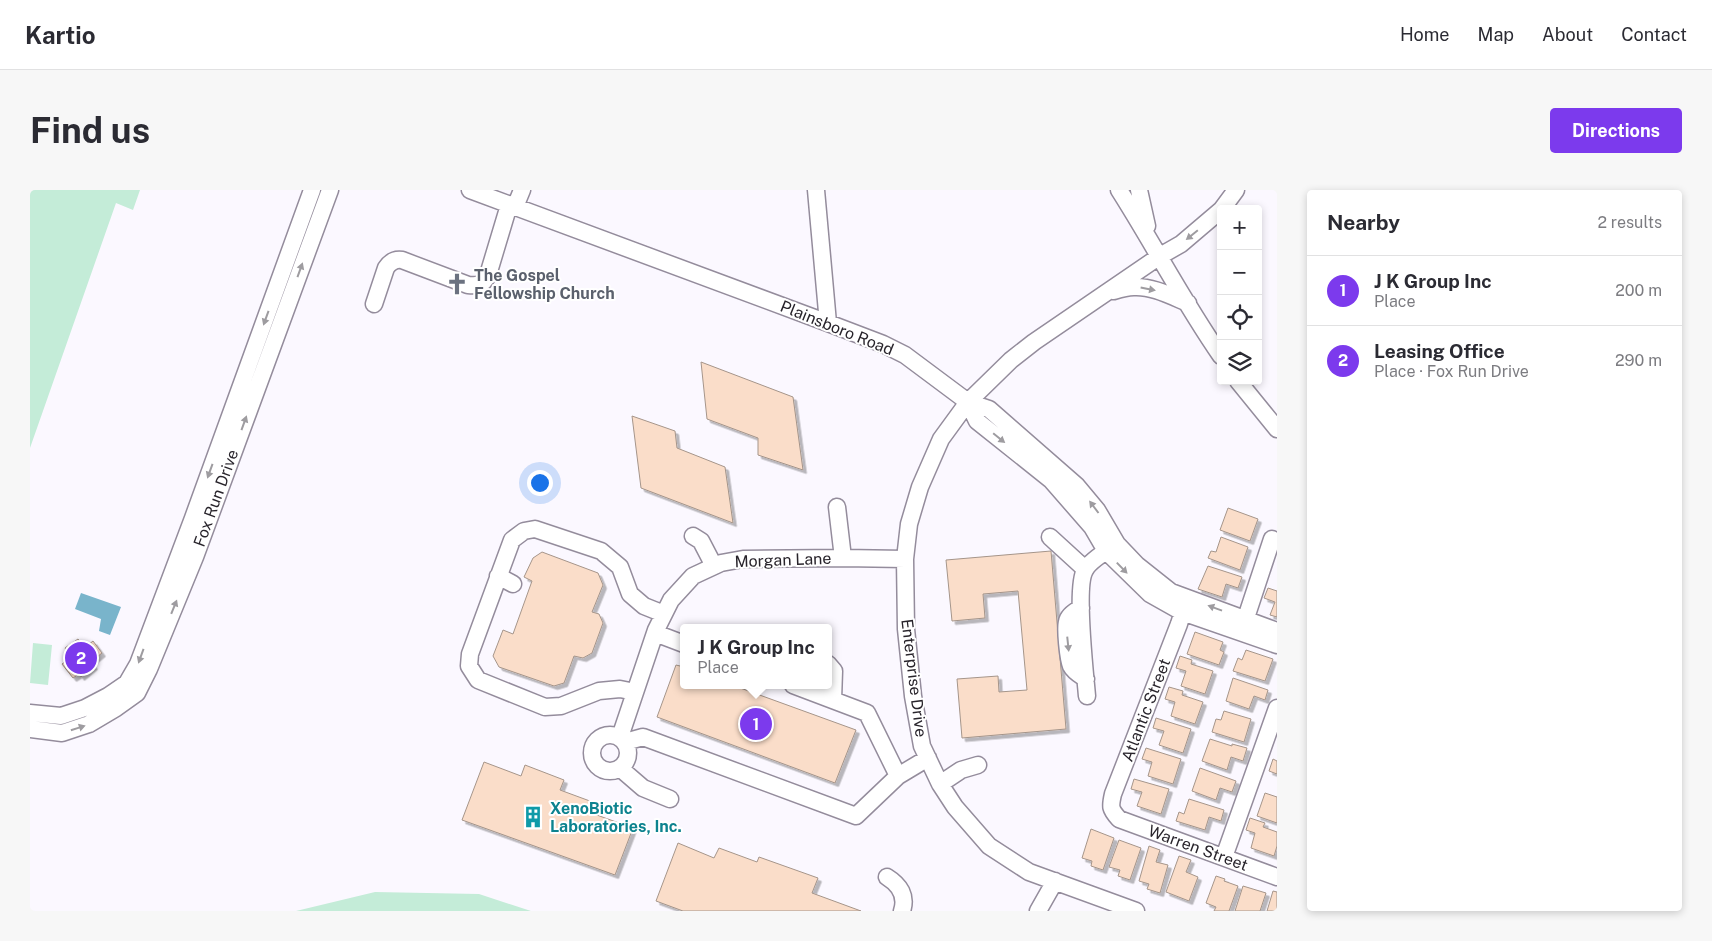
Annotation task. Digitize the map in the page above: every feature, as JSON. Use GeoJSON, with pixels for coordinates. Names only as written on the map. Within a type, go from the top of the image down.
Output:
{"type":"FeatureCollection","features":[{"type":"Feature","properties":{"kind":"street","name":"Fox Run Drive"},"geometry":{"type":"LineString","coordinates":[[30,713],[61,716],[85,708],[127,683],[138,664],[312,190]]}},
{"type":"Feature","properties":{"kind":"street","name":"Fox Run Drive"},"geometry":{"type":"LineString","coordinates":[[30,729],[62,733],[89,724],[137,693],[149,669],[195,557],[330,190]]}},
{"type":"Feature","properties":{"kind":"street","name":"Plainsboro Road"},"geometry":{"type":"LineString","coordinates":[[470,190],[883,344],[905,355],[968,402]]}},
{"type":"Feature","properties":{"kind":"street"},"geometry":{"type":"LineString","coordinates":[[374,304],[386,268],[397,260],[402,260],[468,285],[478,286],[482,284],[488,275],[512,206],[522,190]]}},
{"type":"Feature","properties":{"kind":"street"},"geometry":{"type":"LineString","coordinates":[[816,190],[828,322]]}},
{"type":"Feature","properties":{"kind":"street"},"geometry":{"type":"LineString","coordinates":[[1118,190],[1150,238],[1217,350]]}},
{"type":"Feature","properties":{"kind":"street"},"geometry":{"type":"LineString","coordinates":[[1139,190],[1150,238]]}},
{"type":"Feature","properties":{"kind":"street"},"geometry":{"type":"LineString","coordinates":[[1224,205],[1236,190]]}},
{"type":"Feature","properties":{"kind":"street"},"geometry":{"type":"LineString","coordinates":[[1217,214],[1181,244],[1106,292],[1010,360],[968,402],[977,421],[1051,480],[1112,547],[1150,594],[1244,626],[1277,631]]}},
{"type":"Feature","properties":{"kind":"street"},"geometry":{"type":"LineString","coordinates":[[1106,292],[1133,286],[1157,291],[1188,303]]}},
{"type":"Feature","properties":{"kind":"street"},"geometry":{"type":"LineString","coordinates":[[1241,385],[1277,429]]}},
{"type":"Feature","properties":{"kind":"street","name":"Enterprise Drive"},"geometry":{"type":"LineString","coordinates":[[968,402],[941,439],[920,487],[909,524],[905,559],[906,630],[913,696],[922,746],[940,784],[956,807],[989,846],[1030,872],[1136,911]]}},
{"type":"Feature","properties":{"kind":"street"},"geometry":{"type":"LineString","coordinates":[[837,506],[843,558]]}},
{"type":"Feature","properties":{"kind":"street"},"geometry":{"type":"LineString","coordinates":[[635,692],[620,689],[599,691],[560,706],[545,707],[478,680],[469,666],[470,654],[512,540],[524,531],[535,529],[601,551],[620,567],[630,594],[644,606],[664,614]]}},
{"type":"Feature","properties":{"kind":"street"},"geometry":{"type":"LineString","coordinates":[[693,536],[701,542],[714,566]]}},
{"type":"Feature","properties":{"kind":"street"},"geometry":{"type":"LineString","coordinates":[[1050,537],[1085,569]]}},
{"type":"Feature","properties":{"kind":"street"},"geometry":{"type":"LineString","coordinates":[[1244,626],[1272,539]]}},
{"type":"Feature","properties":{"kind":"street"},"geometry":{"type":"LineString","coordinates":[[1087,696],[1081,580],[1085,569],[1112,547]]}},
{"type":"Feature","properties":{"kind":"street","name":"Morgan Lane"},"geometry":{"type":"LineString","coordinates":[[622,740],[635,692],[655,633],[671,600],[693,576],[721,563],[743,559],[905,559]]}},
{"type":"Feature","properties":{"kind":"street"},"geometry":{"type":"LineString","coordinates":[[498,576],[513,584]]}},
{"type":"Feature","properties":{"kind":"street","name":"Atlantic Street"},"geometry":{"type":"LineString","coordinates":[[1119,819],[1111,811],[1113,794],[1184,605]]}},
{"type":"Feature","properties":{"kind":"street"},"geometry":{"type":"LineString","coordinates":[[1244,626],[1277,646]]}},
{"type":"Feature","properties":{"kind":"street"},"geometry":{"type":"LineString","coordinates":[[655,633],[680,642]]}},
{"type":"Feature","properties":{"kind":"street"},"geometry":{"type":"LineString","coordinates":[[832,668],[834,670],[833,700]]}},
{"type":"Feature","properties":{"kind":"street"},"geometry":{"type":"LineString","coordinates":[[804,689],[867,713],[898,776]]}},
{"type":"Feature","properties":{"kind":"street"},"geometry":{"type":"LineString","coordinates":[[1224,857],[1277,708]]}},
{"type":"Feature","properties":{"kind":"street"},"geometry":{"type":"LineString","coordinates":[[613,735],[622,740],[629,750],[629,757],[626,763],[615,771],[604,771],[599,768],[592,757],[594,744],[602,737],[613,735]]}},
{"type":"Feature","properties":{"kind":"street"},"geometry":{"type":"LineString","coordinates":[[622,740],[643,737],[856,816],[898,776],[928,758]]}},
{"type":"Feature","properties":{"kind":"street"},"geometry":{"type":"LineString","coordinates":[[940,784],[961,770],[978,765]]}},
{"type":"Feature","properties":{"kind":"street"},"geometry":{"type":"LineString","coordinates":[[621,768],[643,788],[670,799]]}},
{"type":"Feature","properties":{"kind":"street","name":"Warren Street"},"geometry":{"type":"LineString","coordinates":[[1119,819],[1277,877]]}},
{"type":"Feature","properties":{"kind":"street"},"geometry":{"type":"LineString","coordinates":[[887,877],[896,883],[901,890],[904,897],[902,911]]}},
{"type":"Feature","properties":{"kind":"street"},"geometry":{"type":"LineString","coordinates":[[1038,911],[1055,881]]}},
{"type":"Feature","properties":{"kind":"green space"},"geometry":{"type":"Polygon","coordinates":[[[30,190],[140,190],[133,210],[116,203],[30,448],[30,190]]]}},
{"type":"Feature","properties":{"kind":"green space"},"geometry":{"type":"Polygon","coordinates":[[[33,643],[52,645],[48,685],[30,683],[33,643]]]}},
{"type":"Feature","properties":{"kind":"green space"},"geometry":{"type":"Polygon","coordinates":[[[375,892],[479,894],[531,911],[296,911],[375,892]]]}},
{"type":"Feature","properties":{"kind":"water"},"geometry":{"type":"Polygon","coordinates":[[[81,593],[121,607],[110,635],[99,631],[101,619],[75,609],[81,593]]]}},
{"type":"Feature","properties":{"kind":"building"},"geometry":{"type":"Polygon","coordinates":[[[701,362],[793,397],[803,470],[758,455],[758,438],[707,419],[701,362]]]}},
{"type":"Feature","properties":{"kind":"building"},"geometry":{"type":"Polygon","coordinates":[[[632,416],[675,431],[677,448],[725,467],[733,523],[641,488],[632,416]]]}},
{"type":"Feature","properties":{"kind":"building"},"geometry":{"type":"Polygon","coordinates":[[[1228,508],[1258,519],[1250,541],[1220,530],[1228,508]]]}},
{"type":"Feature","properties":{"kind":"building"},"geometry":{"type":"Polygon","coordinates":[[[1221,537],[1248,547],[1240,570],[1208,558],[1211,551],[1216,552],[1221,537]]]}},
{"type":"Feature","properties":{"kind":"building"},"geometry":{"type":"Polygon","coordinates":[[[1051,551],[1066,729],[962,738],[957,679],[998,676],[999,692],[1027,690],[1018,591],[983,594],[985,618],[952,621],[946,560],[1051,551]]]}},
{"type":"Feature","properties":{"kind":"building"},"geometry":{"type":"Polygon","coordinates":[[[542,552],[598,573],[603,585],[592,612],[599,614],[603,623],[592,653],[583,658],[574,656],[564,683],[554,686],[499,667],[493,656],[503,630],[513,634],[532,581],[524,577],[533,558],[542,552]]]}},
{"type":"Feature","properties":{"kind":"building"},"geometry":{"type":"Polygon","coordinates":[[[1208,566],[1242,577],[1238,588],[1226,584],[1222,597],[1198,589],[1208,566]]]}},
{"type":"Feature","properties":{"kind":"building"},"geometry":{"type":"Polygon","coordinates":[[[1268,588],[1277,591],[1277,617],[1270,615],[1275,602],[1264,598],[1268,588]]]}},
{"type":"Feature","properties":{"kind":"building"},"geometry":{"type":"Polygon","coordinates":[[[1195,632],[1223,642],[1220,650],[1224,652],[1219,665],[1187,654],[1195,632]]]}},
{"type":"Feature","properties":{"kind":"building"},"geometry":{"type":"Polygon","coordinates":[[[78,639],[82,644],[85,641],[88,645],[93,641],[102,653],[91,662],[94,666],[81,677],[79,674],[73,678],[62,664],[68,659],[66,656],[69,654],[65,648],[78,639]]]}},
{"type":"Feature","properties":{"kind":"building"},"geometry":{"type":"Polygon","coordinates":[[[1246,650],[1273,659],[1265,681],[1233,671],[1238,658],[1242,660],[1246,650]]]}},
{"type":"Feature","properties":{"kind":"building"},"geometry":{"type":"Polygon","coordinates":[[[1180,656],[1192,660],[1191,664],[1213,671],[1205,694],[1181,686],[1186,671],[1176,668],[1180,656]]]}},
{"type":"Feature","properties":{"kind":"building"},"geometry":{"type":"Polygon","coordinates":[[[676,665],[680,666],[680,689],[743,689],[856,730],[835,783],[657,717],[676,665]]]}},
{"type":"Feature","properties":{"kind":"building"},"geometry":{"type":"Polygon","coordinates":[[[1233,678],[1268,690],[1265,700],[1254,696],[1249,709],[1226,701],[1233,678]]]}},
{"type":"Feature","properties":{"kind":"building"},"geometry":{"type":"Polygon","coordinates":[[[1169,687],[1183,691],[1182,695],[1203,702],[1195,724],[1171,716],[1175,702],[1165,699],[1169,687]]]}},
{"type":"Feature","properties":{"kind":"building"},"geometry":{"type":"Polygon","coordinates":[[[1224,711],[1251,719],[1244,742],[1212,732],[1216,719],[1221,720],[1224,711]]]}},
{"type":"Feature","properties":{"kind":"building"},"geometry":{"type":"Polygon","coordinates":[[[1156,718],[1191,729],[1183,753],[1159,745],[1164,731],[1153,728],[1156,718]]]}},
{"type":"Feature","properties":{"kind":"building"},"geometry":{"type":"Polygon","coordinates":[[[1210,739],[1232,746],[1232,744],[1247,748],[1243,761],[1231,757],[1227,770],[1202,761],[1210,739]]]}},
{"type":"Feature","properties":{"kind":"building"},"geometry":{"type":"Polygon","coordinates":[[[1146,748],[1181,759],[1173,784],[1148,776],[1152,762],[1142,759],[1146,748]]]}},
{"type":"Feature","properties":{"kind":"building"},"geometry":{"type":"Polygon","coordinates":[[[1273,759],[1277,761],[1277,774],[1269,771],[1273,759]]]}},
{"type":"Feature","properties":{"kind":"building","name":"XenoBiotic Laboratories, Inc."},"geometry":{"type":"Polygon","coordinates":[[[484,762],[521,776],[525,765],[564,780],[560,790],[598,804],[594,814],[633,828],[615,875],[462,820],[484,762]]]}},
{"type":"Feature","properties":{"kind":"building"},"geometry":{"type":"Polygon","coordinates":[[[1200,768],[1236,781],[1232,792],[1220,788],[1216,800],[1192,791],[1200,768]]]}},
{"type":"Feature","properties":{"kind":"building"},"geometry":{"type":"Polygon","coordinates":[[[1134,779],[1169,789],[1161,814],[1137,806],[1142,792],[1131,789],[1134,779]]]}},
{"type":"Feature","properties":{"kind":"building"},"geometry":{"type":"Polygon","coordinates":[[[1265,793],[1277,797],[1277,823],[1257,816],[1265,793]]]}},
{"type":"Feature","properties":{"kind":"building"},"geometry":{"type":"Polygon","coordinates":[[[1189,799],[1224,810],[1221,821],[1209,817],[1205,830],[1176,821],[1179,812],[1184,814],[1189,799]]]}},
{"type":"Feature","properties":{"kind":"building"},"geometry":{"type":"Polygon","coordinates":[[[1250,818],[1265,823],[1263,827],[1277,832],[1277,846],[1274,856],[1251,848],[1255,833],[1246,830],[1250,818]]]}},
{"type":"Feature","properties":{"kind":"building"},"geometry":{"type":"Polygon","coordinates":[[[1091,829],[1114,838],[1103,870],[1091,866],[1092,861],[1082,858],[1091,829]]]}},
{"type":"Feature","properties":{"kind":"building"},"geometry":{"type":"Polygon","coordinates":[[[1119,840],[1141,848],[1130,880],[1118,876],[1120,870],[1109,867],[1119,840]]]}},
{"type":"Feature","properties":{"kind":"building"},"geometry":{"type":"Polygon","coordinates":[[[678,843],[714,858],[719,848],[757,862],[759,857],[818,878],[812,893],[861,911],[683,911],[656,901],[678,843]]]}},
{"type":"Feature","properties":{"kind":"building"},"geometry":{"type":"Polygon","coordinates":[[[1149,846],[1160,850],[1156,862],[1168,865],[1160,893],[1147,889],[1149,884],[1139,881],[1149,846]]]}},
{"type":"Feature","properties":{"kind":"building"},"geometry":{"type":"Polygon","coordinates":[[[1179,856],[1191,860],[1186,872],[1198,877],[1189,901],[1166,892],[1179,856]]]}},
{"type":"Feature","properties":{"kind":"building"},"geometry":{"type":"Polygon","coordinates":[[[1216,876],[1238,886],[1229,911],[1214,911],[1216,907],[1206,903],[1216,876]]]}},
{"type":"Feature","properties":{"kind":"building"},"geometry":{"type":"Polygon","coordinates":[[[1243,886],[1266,893],[1260,911],[1235,911],[1243,886]]]}},
{"type":"Feature","properties":{"kind":"building"},"geometry":{"type":"Polygon","coordinates":[[[1273,891],[1277,892],[1277,911],[1267,911],[1273,891]]]}},
{"type":"Feature","properties":{"kind":"place","name":"The Gospel Fellowship Church"},"geometry":{"type":"Point","coordinates":[457,284]}},
{"type":"Feature","properties":{"kind":"place","name":"Leasing Office"},"geometry":{"type":"Point","coordinates":[81,658]}},
{"type":"Feature","properties":{"kind":"place","name":"J K Group Inc"},"geometry":{"type":"Point","coordinates":[756,724]}},
{"type":"Feature","properties":{"kind":"place","name":"XenoBiotic Laboratories, Inc."},"geometry":{"type":"Point","coordinates":[533,817]}}]}
